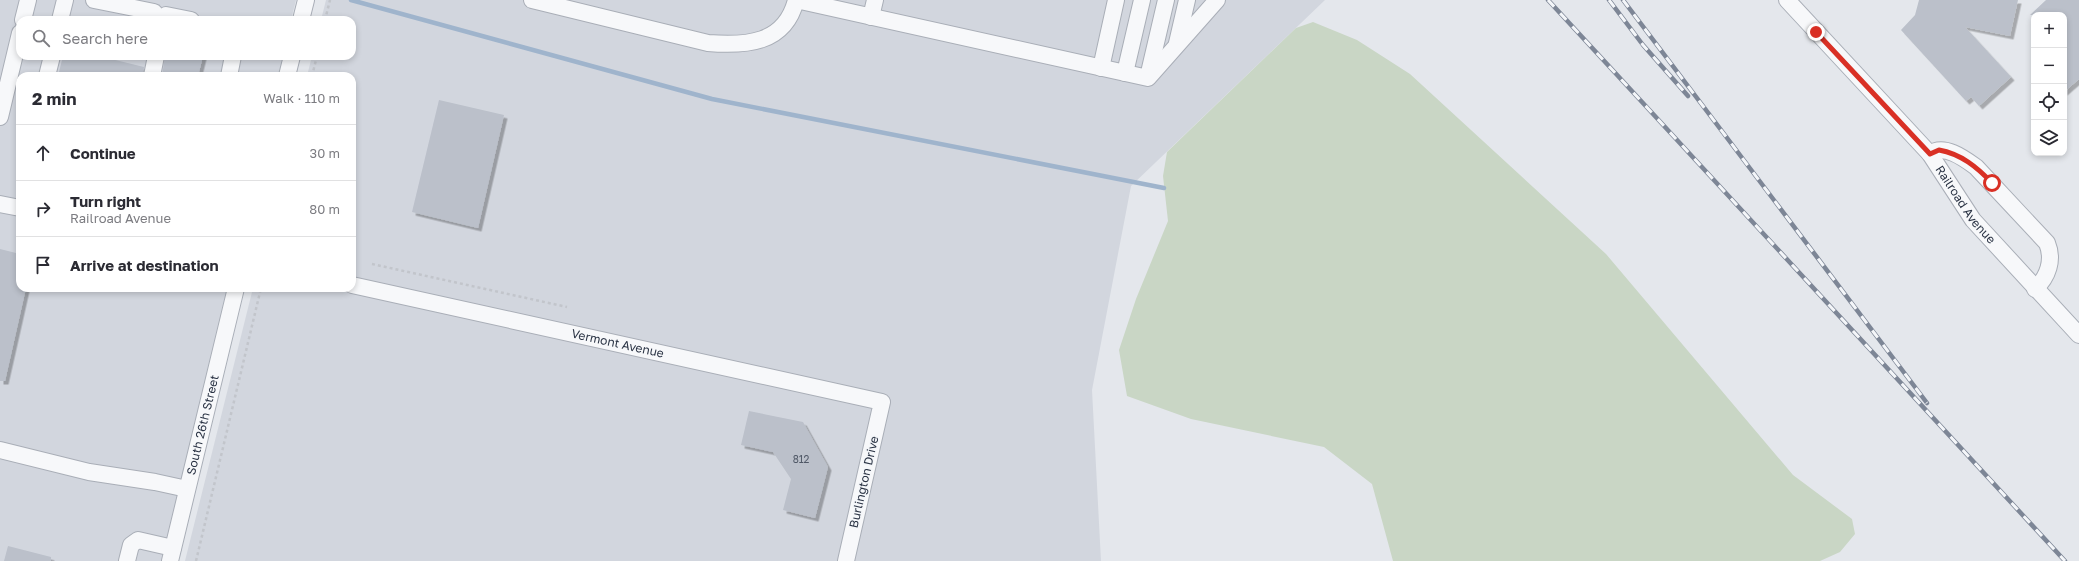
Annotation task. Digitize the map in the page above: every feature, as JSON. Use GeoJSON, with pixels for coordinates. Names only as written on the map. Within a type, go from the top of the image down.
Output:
{"type":"FeatureCollection","features":[{"type":"Feature","properties":{"kind":"street"},"geometry":{"type":"LineString","coordinates":[[24,16],[28,0]]}},
{"type":"Feature","properties":{"kind":"street"},"geometry":{"type":"LineString","coordinates":[[61,16],[65,0]]}},
{"type":"Feature","properties":{"kind":"street"},"geometry":{"type":"LineString","coordinates":[[94,0],[159,16],[171,16]]}},
{"type":"Feature","properties":{"kind":"street"},"geometry":{"type":"LineString","coordinates":[[302,16],[306,0]]}},
{"type":"Feature","properties":{"kind":"street"},"geometry":{"type":"LineString","coordinates":[[532,0],[708,43],[725,44],[761,40],[777,33],[788,20],[796,0],[1148,78]]}},
{"type":"Feature","properties":{"kind":"street"},"geometry":{"type":"LineString","coordinates":[[871,17],[875,0]]}},
{"type":"Feature","properties":{"kind":"street"},"geometry":{"type":"LineString","coordinates":[[1101,68],[1116,0]]}},
{"type":"Feature","properties":{"kind":"street"},"geometry":{"type":"LineString","coordinates":[[1125,73],[1142,0]]}},
{"type":"Feature","properties":{"kind":"street"},"geometry":{"type":"LineString","coordinates":[[1148,78],[1166,0]]}},
{"type":"Feature","properties":{"kind":"street"},"geometry":{"type":"LineString","coordinates":[[1176,46],[1187,0]]}},
{"type":"Feature","properties":{"kind":"street"},"geometry":{"type":"LineString","coordinates":[[1148,78],[1217,0]]}},
{"type":"Feature","properties":{"kind":"street","name":"Railroad Avenue"},"geometry":{"type":"LineString","coordinates":[[1787,0],[1930,154],[1973,220],[2079,335]]}},
{"type":"Feature","properties":{"kind":"street"},"geometry":{"type":"LineString","coordinates":[[0,117],[16,50]]}},
{"type":"Feature","properties":{"kind":"street"},"geometry":{"type":"LineString","coordinates":[[48,72],[51,60]]}},
{"type":"Feature","properties":{"kind":"street"},"geometry":{"type":"LineString","coordinates":[[153,72],[155,60]]}},
{"type":"Feature","properties":{"kind":"street"},"geometry":{"type":"LineString","coordinates":[[229,72],[233,60]]}},
{"type":"Feature","properties":{"kind":"street"},"geometry":{"type":"LineString","coordinates":[[288,72],[291,60]]}},
{"type":"Feature","properties":{"kind":"street"},"geometry":{"type":"LineString","coordinates":[[1930,154],[1939,150],[1948,152],[1964,159],[1976,167],[2047,243],[2050,250],[2049,268],[2045,277],[2035,289]]}},
{"type":"Feature","properties":{"kind":"street"},"geometry":{"type":"LineString","coordinates":[[0,204],[16,207]]}},
{"type":"Feature","properties":{"kind":"street","name":"Vermont Avenue"},"geometry":{"type":"LineString","coordinates":[[356,285],[882,402]]}},
{"type":"Feature","properties":{"kind":"street","name":"South 26th Street"},"geometry":{"type":"LineString","coordinates":[[171,554],[235,292]]}},
{"type":"Feature","properties":{"kind":"street","name":"Burlington Drive"},"geometry":{"type":"LineString","coordinates":[[846,561],[882,402]]}},
{"type":"Feature","properties":{"kind":"street"},"geometry":{"type":"LineString","coordinates":[[0,450],[89,472],[155,482],[187,489]]}},
{"type":"Feature","properties":{"kind":"street"},"geometry":{"type":"LineString","coordinates":[[127,561],[131,545],[138,540],[171,554]]}},
{"type":"Feature","properties":{"kind":"path"},"geometry":{"type":"LineString","coordinates":[[326,16],[330,0]]}},
{"type":"Feature","properties":{"kind":"path"},"geometry":{"type":"LineString","coordinates":[[313,72],[316,60]]}},
{"type":"Feature","properties":{"kind":"path"},"geometry":{"type":"LineString","coordinates":[[372,264],[567,307]]}},
{"type":"Feature","properties":{"kind":"path"},"geometry":{"type":"LineString","coordinates":[[196,561],[260,292]]}},
{"type":"Feature","properties":{"kind":"shaded area"},"geometry":{"type":"Polygon","coordinates":[[[0,0],[296,0],[292,16],[16,16],[16,60],[282,60],[279,72],[16,72],[16,292],[227,292],[165,561],[0,561],[0,0]]]}},
{"type":"Feature","properties":{"kind":"shaded area"},"geometry":{"type":"Polygon","coordinates":[[[326,0],[1325,0],[1131,186],[1092,390],[1101,561],[185,561],[252,292],[356,292],[356,72],[308,72],[311,60],[356,60],[356,16],[322,16],[326,0]]]}},
{"type":"Feature","properties":{"kind":"green space"},"geometry":{"type":"Polygon","coordinates":[[[1313,22],[1357,40],[1410,74],[1606,254],[1793,475],[1852,519],[1855,534],[1840,552],[1820,561],[1393,561],[1372,484],[1324,447],[1191,419],[1127,396],[1119,350],[1136,299],[1168,221],[1163,176],[1167,152],[1296,28],[1313,22]]]}},
{"type":"Feature","properties":{"kind":"building"},"geometry":{"type":"Polygon","coordinates":[[[1919,0],[2018,0],[2010,36],[1965,27],[2011,77],[1979,106],[1971,97],[1966,101],[1901,30],[1915,15],[1919,0]]]}},
{"type":"Feature","properties":{"kind":"building"},"geometry":{"type":"Polygon","coordinates":[[[2046,0],[2079,0],[2079,79],[2067,89],[2067,12],[2033,12],[2046,0]]]}},
{"type":"Feature","properties":{"kind":"building"},"geometry":{"type":"Polygon","coordinates":[[[62,60],[115,60],[144,67],[143,72],[59,72],[62,60]]]}},
{"type":"Feature","properties":{"kind":"building"},"geometry":{"type":"Polygon","coordinates":[[[164,60],[202,60],[199,72],[163,72],[164,60]]]}},
{"type":"Feature","properties":{"kind":"building"},"geometry":{"type":"Polygon","coordinates":[[[439,100],[504,115],[478,228],[412,212],[439,100]]]}},
{"type":"Feature","properties":{"kind":"building"},"geometry":{"type":"Polygon","coordinates":[[[0,249],[16,253],[16,292],[25,292],[5,381],[0,381],[0,249]]]}},
{"type":"Feature","properties":{"kind":"building"},"geometry":{"type":"Polygon","coordinates":[[[749,411],[803,422],[828,467],[815,518],[783,510],[791,479],[773,452],[741,445],[749,411]]]}},
{"type":"Feature","properties":{"kind":"building"},"geometry":{"type":"Polygon","coordinates":[[[8,546],[51,557],[51,561],[4,561],[8,546]]]}},
{"type":"Feature","properties":{"kind":"waterway"},"geometry":{"type":"LineString","coordinates":[[351,0],[712,99],[1164,188]]}},
{"type":"Feature","properties":{"kind":"railway"},"geometry":{"type":"LineString","coordinates":[[1548,0],[2065,561]]}},
{"type":"Feature","properties":{"kind":"railway"},"geometry":{"type":"LineString","coordinates":[[1609,0],[1643,45],[1688,96]]}},
{"type":"Feature","properties":{"kind":"railway"},"geometry":{"type":"LineString","coordinates":[[1623,0],[1927,403]]}},
{"type":"Feature","properties":{"kind":"route"},"geometry":{"type":"LineString","coordinates":[[1816,32],[1930,154],[1939,150],[1964,159],[1976,167],[1992,183]]}}]}
